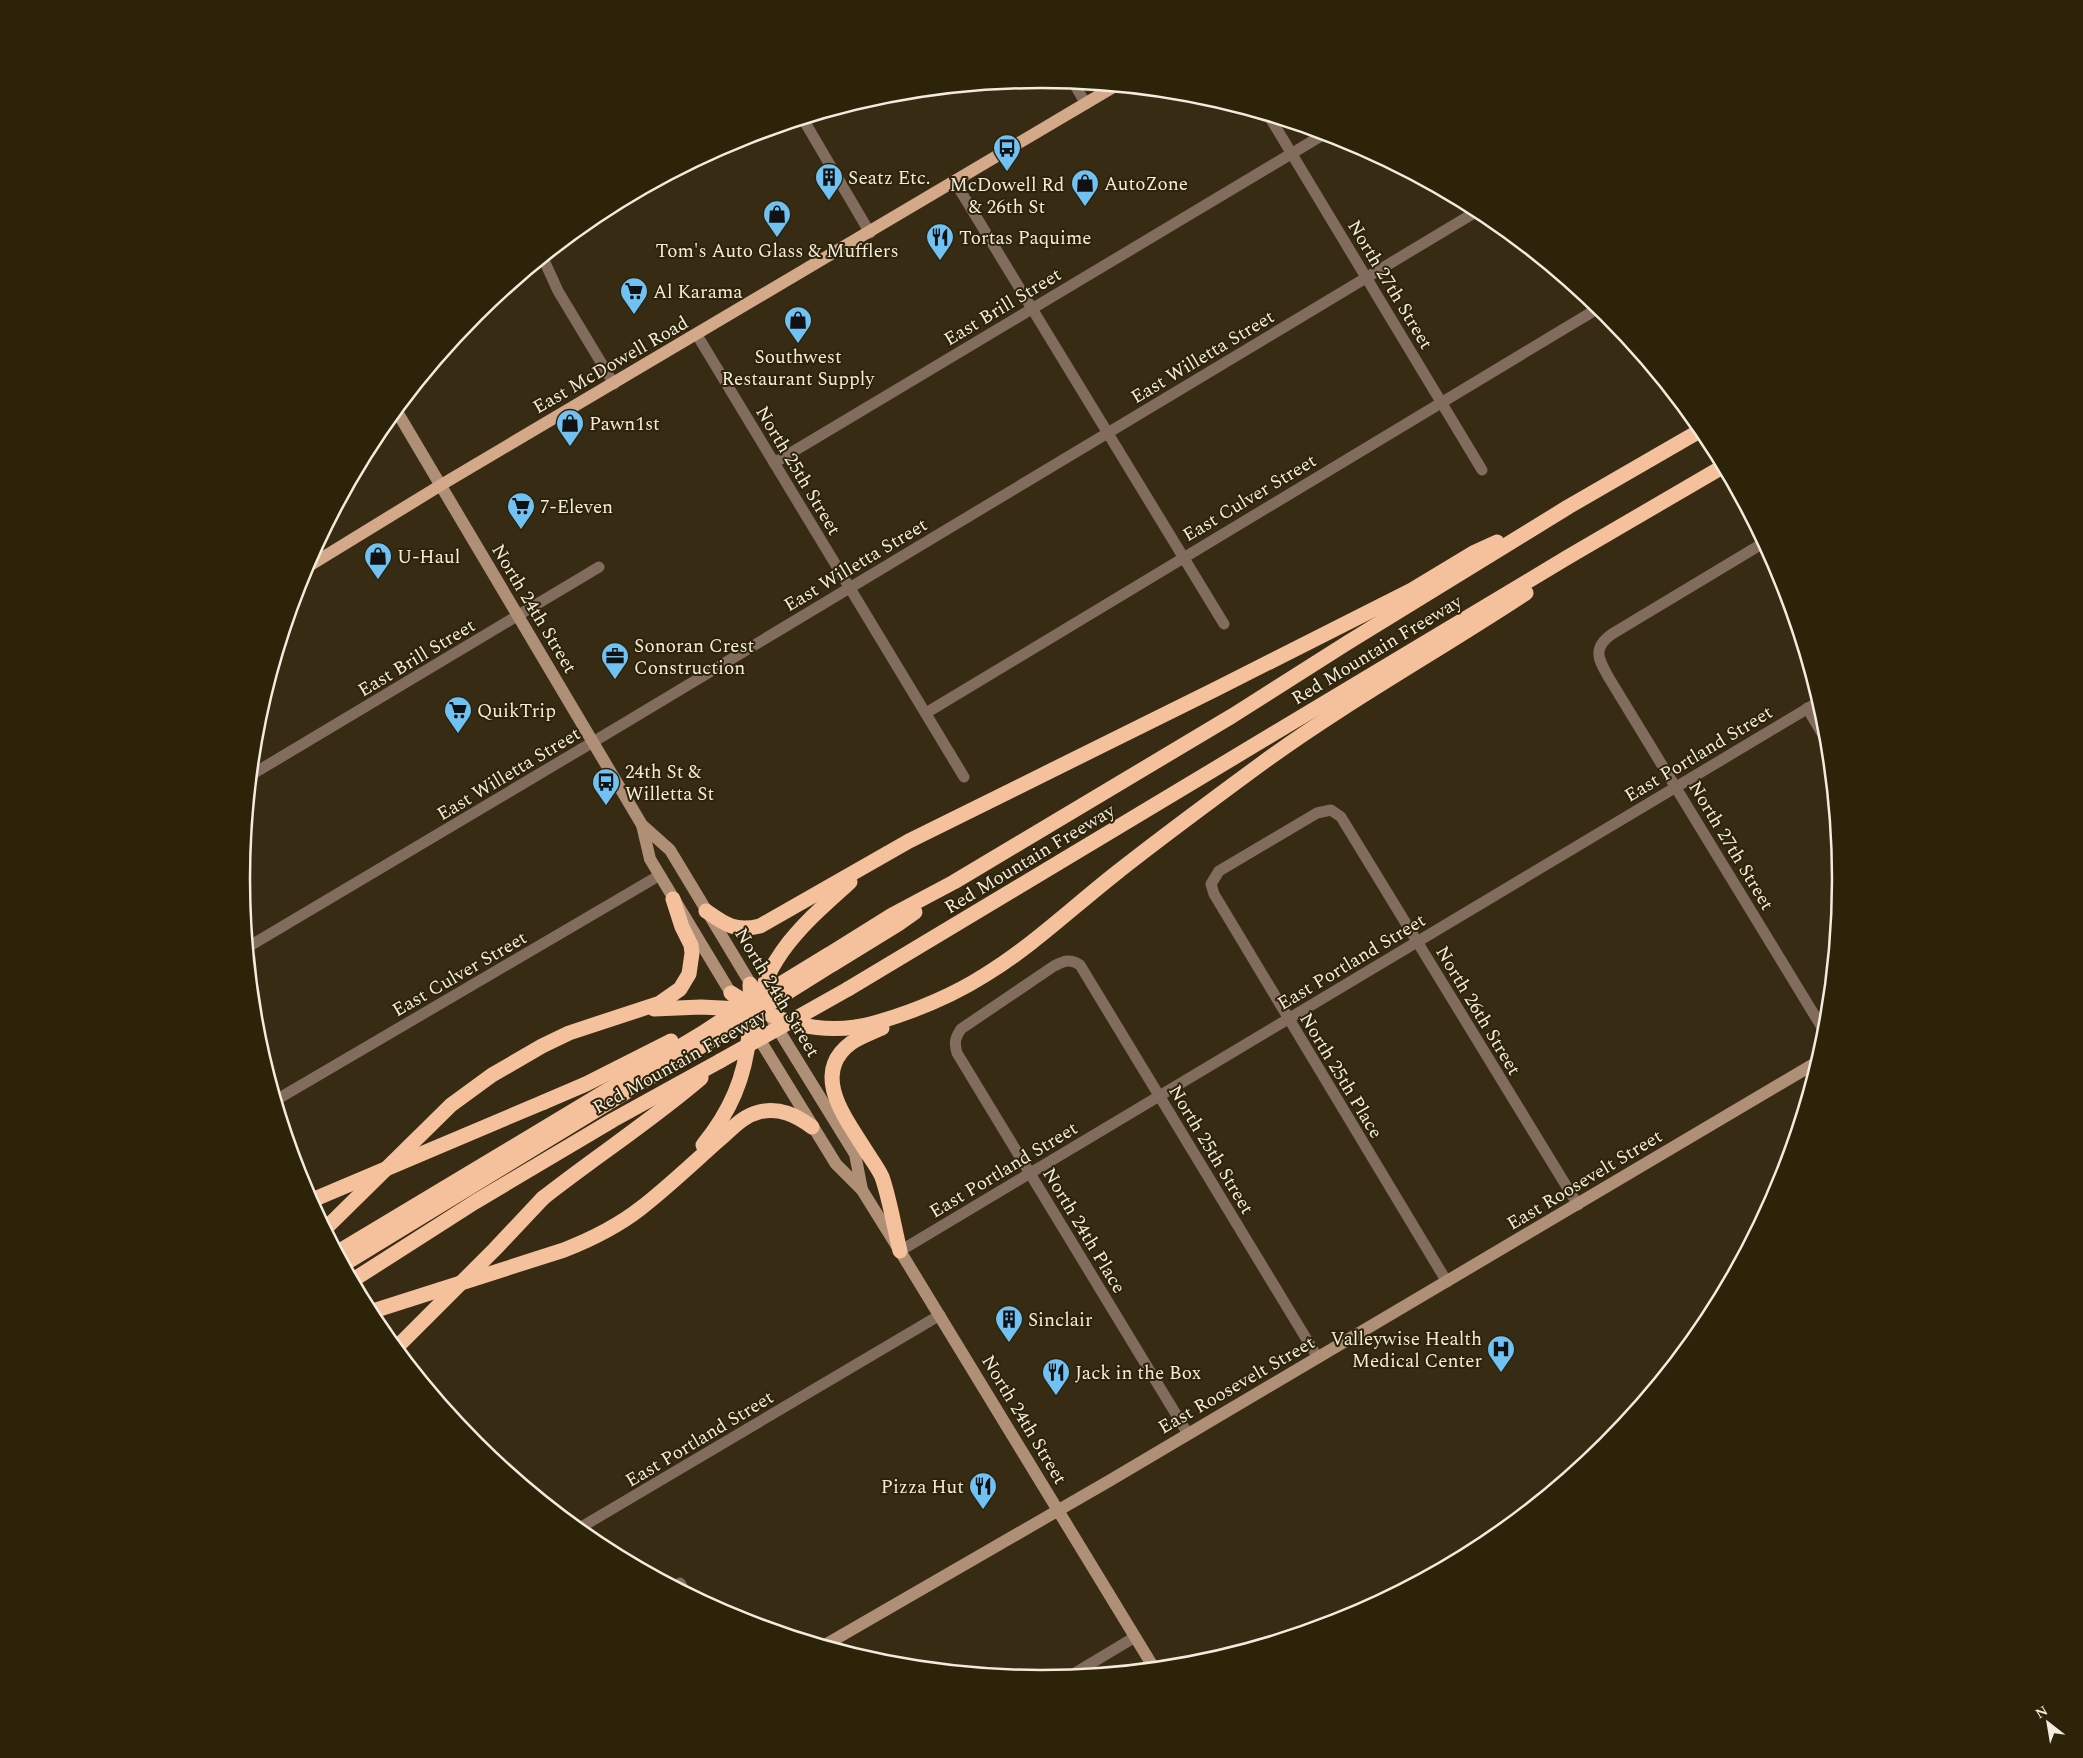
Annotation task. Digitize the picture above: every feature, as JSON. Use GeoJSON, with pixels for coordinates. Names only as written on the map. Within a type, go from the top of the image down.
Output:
{"type":"FeatureCollection","features":[{"type":"Feature","properties":{"kind":"highway","name":"Red Mountain Freeway"},"geometry":{"type":"LineString","coordinates":[[343,1249],[701,1035],[755,1015],[892,915],[954,882],[1232,716],[1568,507],[1695,433]]}},
{"type":"Feature","properties":{"kind":"highway","name":"Red Mountain Freeway"},"geometry":{"type":"LineString","coordinates":[[357,1277],[475,1202],[663,1091],[848,989],[1568,557],[1719,469]]}},
{"type":"Feature","properties":{"kind":"highway"},"geometry":{"type":"LineString","coordinates":[[706,911],[736,929],[760,926],[926,832],[1386,603],[1475,552],[1568,507]]}},
{"type":"Feature","properties":{"kind":"highway"},"geometry":{"type":"LineString","coordinates":[[900,1251],[881,1176],[842,1112],[834,1095],[832,1080],[834,1069],[841,1054],[851,1043],[987,974],[1168,833],[1310,729],[1551,578],[1568,557]]}},
{"type":"Feature","properties":{"kind":"highway"},"geometry":{"type":"LineString","coordinates":[[678,1176],[714,1132],[732,1104],[738,1089],[755,1015],[766,980],[786,945],[814,914],[871,863]]}},
{"type":"Feature","properties":{"kind":"highway"},"geometry":{"type":"LineString","coordinates":[[330,1224],[451,1106],[492,1075],[542,1046],[569,1033],[645,1009],[673,996],[680,989],[689,974],[692,962],[691,945],[682,926],[674,899]]}},
{"type":"Feature","properties":{"kind":"highway"},"geometry":{"type":"LineString","coordinates":[[349,1261],[701,1035],[831,959]]}},
{"type":"Feature","properties":{"kind":"highway"},"geometry":{"type":"LineString","coordinates":[[750,984],[755,1015]]}},
{"type":"Feature","properties":{"kind":"highway"},"geometry":{"type":"LineString","coordinates":[[731,993],[755,1015]]}},
{"type":"Feature","properties":{"kind":"highway"},"geometry":{"type":"LineString","coordinates":[[645,1009],[701,1007],[755,1015],[793,1024],[837,1029],[877,1023],[939,1000]]}},
{"type":"Feature","properties":{"kind":"highway"},"geometry":{"type":"LineString","coordinates":[[317,1198],[544,1102],[628,1063],[701,1035]]}},
{"type":"Feature","properties":{"kind":"highway"},"geometry":{"type":"LineString","coordinates":[[395,1335],[489,1244],[543,1198],[581,1167],[672,1103],[720,1061]]}},
{"type":"Feature","properties":{"kind":"highway"},"geometry":{"type":"LineString","coordinates":[[377,1310],[564,1250],[594,1238],[640,1209],[750,1114],[760,1111],[779,1111],[800,1118],[812,1127]]}},
{"type":"Feature","properties":{"kind":"highway"},"geometry":{"type":"LineString","coordinates":[[401,1343],[543,1198]]}},
{"type":"Feature","properties":{"kind":"highway"},"geometry":{"type":"LineString","coordinates":[[353,1270],[475,1202]]}},
{"type":"Feature","properties":{"kind":"main road","name":"East McDowell Road"},"geometry":{"type":"LineString","coordinates":[[317,561],[441,485],[1109,90]]}},
{"type":"Feature","properties":{"kind":"main road","name":"North 24th Street"},"geometry":{"type":"LineString","coordinates":[[400,416],[642,825],[650,859],[731,993]]}},
{"type":"Feature","properties":{"kind":"main road","name":"North 24th Street"},"geometry":{"type":"LineString","coordinates":[[642,825],[670,850],[750,984]]}},
{"type":"Feature","properties":{"kind":"main road","name":"North 24th Street"},"geometry":{"type":"LineString","coordinates":[[755,1015],[812,1127],[836,1164],[862,1190],[1151,1663]]}},
{"type":"Feature","properties":{"kind":"main road","name":"North 24th Street"},"geometry":{"type":"LineString","coordinates":[[755,1015],[855,1154],[862,1190]]}},
{"type":"Feature","properties":{"kind":"main road","name":"East Roosevelt Street"},"geometry":{"type":"LineString","coordinates":[[830,1642],[1318,1358],[1810,1066]]}},
{"type":"Feature","properties":{"kind":"street"},"geometry":{"type":"LineString","coordinates":[[1077,89],[1086,104]]}},
{"type":"Feature","properties":{"kind":"street","name":"North 27th Street"},"geometry":{"type":"LineString","coordinates":[[1274,123],[1482,470]]}},
{"type":"Feature","properties":{"kind":"street"},"geometry":{"type":"LineString","coordinates":[[806,124],[870,233]]}},
{"type":"Feature","properties":{"kind":"street","name":"East Brill Street"},"geometry":{"type":"LineString","coordinates":[[774,463],[1317,138]]}},
{"type":"Feature","properties":{"kind":"street"},"geometry":{"type":"LineString","coordinates":[[955,182],[1033,307],[1224,624]]}},
{"type":"Feature","properties":{"kind":"street","name":"East Willetta Street"},"geometry":{"type":"LineString","coordinates":[[253,944],[1471,215]]}},
{"type":"Feature","properties":{"kind":"street"},"geometry":{"type":"LineString","coordinates":[[545,263],[558,291],[614,384]]}},
{"type":"Feature","properties":{"kind":"street","name":"East Culver Street"},"geometry":{"type":"LineString","coordinates":[[926,713],[1592,312]]}},
{"type":"Feature","properties":{"kind":"street","name":"North 25th Street"},"geometry":{"type":"LineString","coordinates":[[697,335],[964,777]]}},
{"type":"Feature","properties":{"kind":"street","name":"North 27th Street"},"geometry":{"type":"LineString","coordinates":[[1759,545],[1612,634],[1605,639],[1599,648],[1598,656],[1601,665],[1820,1023]]}},
{"type":"Feature","properties":{"kind":"street","name":"East Brill Street"},"geometry":{"type":"LineString","coordinates":[[258,772],[599,567]]}},
{"type":"Feature","properties":{"kind":"street","name":"East Portland Street"},"geometry":{"type":"LineString","coordinates":[[900,1251],[1813,705]]}},
{"type":"Feature","properties":{"kind":"street"},"geometry":{"type":"LineString","coordinates":[[1807,708],[1818,728]]}},
{"type":"Feature","properties":{"kind":"street","name":"North 26th Street"},"geometry":{"type":"LineString","coordinates":[[1331,810],[1341,817],[1578,1205]]}},
{"type":"Feature","properties":{"kind":"street","name":"North 25th Place"},"geometry":{"type":"LineString","coordinates":[[1331,810],[1317,813],[1219,871],[1211,884],[1214,894],[1288,1019],[1447,1282]]}},
{"type":"Feature","properties":{"kind":"street","name":"East Culver Street"},"geometry":{"type":"LineString","coordinates":[[281,1097],[660,875]]}},
{"type":"Feature","properties":{"kind":"street","name":"North 24th Place"},"geometry":{"type":"LineString","coordinates":[[1073,960],[1066,960],[1054,966],[961,1029],[956,1036],[954,1044],[957,1053],[1188,1434]]}},
{"type":"Feature","properties":{"kind":"street","name":"North 25th Street"},"geometry":{"type":"LineString","coordinates":[[1073,960],[1080,964],[1318,1358]]}},
{"type":"Feature","properties":{"kind":"street","name":"East Portland Street"},"geometry":{"type":"LineString","coordinates":[[585,1525],[940,1316]]}},
{"type":"Feature","properties":{"kind":"street"},"geometry":{"type":"LineString","coordinates":[[1081,1669],[1135,1637]]}},
{"type":"Feature","properties":{"kind":"place","name":"McDowell Rd & 26th St"},"geometry":{"type":"Point","coordinates":[1007,172]}},
{"type":"Feature","properties":{"kind":"place","name":"Seatz Etc."},"geometry":{"type":"Point","coordinates":[829,201]}},
{"type":"Feature","properties":{"kind":"place","name":"AutoZone"},"geometry":{"type":"Point","coordinates":[1085,207]}},
{"type":"Feature","properties":{"kind":"place","name":"Tom's Auto Glass & Mufflers"},"geometry":{"type":"Point","coordinates":[777,238]}},
{"type":"Feature","properties":{"kind":"place","name":"Tortas Paquime"},"geometry":{"type":"Point","coordinates":[940,261]}},
{"type":"Feature","properties":{"kind":"place","name":"Al Karama"},"geometry":{"type":"Point","coordinates":[634,315]}},
{"type":"Feature","properties":{"kind":"place","name":"Southwest Restaurant Supply"},"geometry":{"type":"Point","coordinates":[798,344]}},
{"type":"Feature","properties":{"kind":"place","name":"Pawn1st"},"geometry":{"type":"Point","coordinates":[570,447]}},
{"type":"Feature","properties":{"kind":"place","name":"7-Eleven"},"geometry":{"type":"Point","coordinates":[521,530]}},
{"type":"Feature","properties":{"kind":"place","name":"U-Haul"},"geometry":{"type":"Point","coordinates":[378,580]}},
{"type":"Feature","properties":{"kind":"place","name":"Sonoran Crest Construction"},"geometry":{"type":"Point","coordinates":[615,680]}},
{"type":"Feature","properties":{"kind":"place","name":"QuikTrip"},"geometry":{"type":"Point","coordinates":[458,734]}},
{"type":"Feature","properties":{"kind":"place","name":"24th St & Willetta St"},"geometry":{"type":"Point","coordinates":[606,806]}},
{"type":"Feature","properties":{"kind":"place","name":"Sinclair"},"geometry":{"type":"Point","coordinates":[1009,1343]}},
{"type":"Feature","properties":{"kind":"place","name":"Valleywise Health Medical Center"},"geometry":{"type":"Point","coordinates":[1501,1373]}},
{"type":"Feature","properties":{"kind":"place","name":"Jack in the Box"},"geometry":{"type":"Point","coordinates":[1056,1396]}},
{"type":"Feature","properties":{"kind":"place","name":"Pizza Hut"},"geometry":{"type":"Point","coordinates":[983,1510]}}]}
